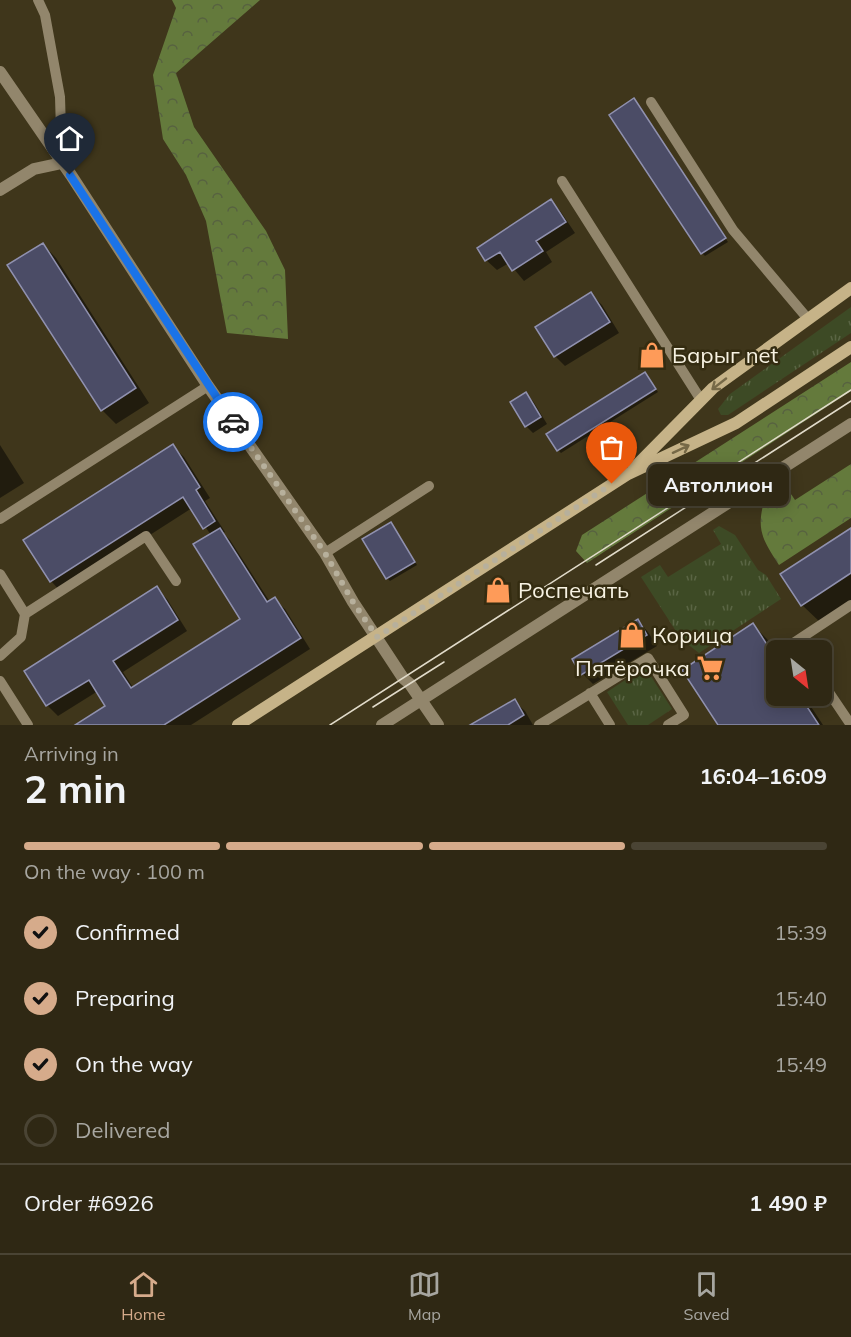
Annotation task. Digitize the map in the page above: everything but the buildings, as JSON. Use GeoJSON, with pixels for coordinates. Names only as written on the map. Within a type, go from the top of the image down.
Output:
{"type":"FeatureCollection","features":[{"type":"Feature","properties":{"kind":"main road"},"geometry":{"type":"LineString","coordinates":[[628,474],[713,388],[851,288]]}},
{"type":"Feature","properties":{"kind":"main road"},"geometry":{"type":"LineString","coordinates":[[238,725],[628,474],[736,423],[851,348]]}},
{"type":"Feature","properties":{"kind":"street"},"geometry":{"type":"LineString","coordinates":[[0,72],[208,386],[325,553],[353,602],[403,678],[422,700],[438,725]]}},
{"type":"Feature","properties":{"kind":"street"},"geometry":{"type":"LineString","coordinates":[[0,190],[34,169],[62,163]]}},
{"type":"Feature","properties":{"kind":"street"},"geometry":{"type":"LineString","coordinates":[[382,725],[851,424]]}},
{"type":"Feature","properties":{"kind":"lane"},"geometry":{"type":"LineString","coordinates":[[38,0],[45,15],[60,97],[62,163]]}},
{"type":"Feature","properties":{"kind":"lane"},"geometry":{"type":"LineString","coordinates":[[651,102],[733,230],[808,319]]}},
{"type":"Feature","properties":{"kind":"lane"},"geometry":{"type":"LineString","coordinates":[[562,181],[701,400]]}},
{"type":"Feature","properties":{"kind":"lane"},"geometry":{"type":"LineString","coordinates":[[0,519],[208,386]]}},
{"type":"Feature","properties":{"kind":"lane"},"geometry":{"type":"LineString","coordinates":[[325,553],[429,486]]}},
{"type":"Feature","properties":{"kind":"lane"},"geometry":{"type":"LineString","coordinates":[[25,614],[146,536],[176,581]]}},
{"type":"Feature","properties":{"kind":"lane"},"geometry":{"type":"LineString","coordinates":[[0,574],[25,614],[21,637],[0,656]]}},
{"type":"Feature","properties":{"kind":"lane"},"geometry":{"type":"LineString","coordinates":[[798,640],[851,605]]}},
{"type":"Feature","properties":{"kind":"lane"},"geometry":{"type":"LineString","coordinates":[[539,725],[648,658],[687,720],[668,725]]}},
{"type":"Feature","properties":{"kind":"lane"},"geometry":{"type":"LineString","coordinates":[[0,681],[28,725]]}},
{"type":"Feature","properties":{"kind":"lane"},"geometry":{"type":"LineString","coordinates":[[590,693],[610,725]]}},
{"type":"Feature","properties":{"kind":"lane"},"geometry":{"type":"LineString","coordinates":[[832,697],[851,725]]}},
{"type":"Feature","properties":{"kind":"green space"},"geometry":{"type":"Polygon","coordinates":[[[172,0],[260,0],[176,73],[194,127],[266,231],[285,270],[288,339],[227,333],[206,221],[186,175],[163,139],[153,75],[176,8],[172,0]]]}},
{"type":"Feature","properties":{"kind":"green space"},"geometry":{"type":"Polygon","coordinates":[[[851,307],[851,333],[728,415],[721,415],[718,409],[730,394],[851,307]]]}},
{"type":"Feature","properties":{"kind":"green space"},"geometry":{"type":"Polygon","coordinates":[[[851,362],[851,391],[587,563],[576,551],[582,535],[851,362]]]}},
{"type":"Feature","properties":{"kind":"green space"},"geometry":{"type":"Polygon","coordinates":[[[851,464],[851,518],[779,565],[762,531],[761,515],[766,494],[783,482],[795,500],[851,464]]]}},
{"type":"Feature","properties":{"kind":"green space"},"geometry":{"type":"Polygon","coordinates":[[[719,526],[735,535],[758,570],[766,575],[781,599],[699,653],[681,639],[641,577],[660,565],[668,577],[721,544],[713,530],[719,526]]]}},
{"type":"Feature","properties":{"kind":"green space"},"geometry":{"type":"Polygon","coordinates":[[[645,667],[672,709],[648,725],[628,725],[607,692],[645,667]]]}},
{"type":"Feature","properties":{"kind":"tram line"},"geometry":{"type":"LineString","coordinates":[[330,725],[851,390]]}},
{"type":"Feature","properties":{"kind":"tram line"},"geometry":{"type":"LineString","coordinates":[[596,565],[851,401]]}},
{"type":"Feature","properties":{"kind":"tram line"},"geometry":{"type":"LineString","coordinates":[[373,707],[444,662]]}},
{"type":"Feature","properties":{"kind":"way so far"},"geometry":{"type":"LineString","coordinates":[[233,422],[325,553],[353,602],[377,637],[612,484]]}},
{"type":"Feature","properties":{"kind":"place","name":"Барыг net"},"geometry":{"type":"Point","coordinates":[652,355]}},
{"type":"Feature","properties":{"kind":"place","name":"Автоллион"},"geometry":{"type":"Point","coordinates":[612,484]}},
{"type":"Feature","properties":{"kind":"place","name":"Роспечать"},"geometry":{"type":"Point","coordinates":[498,590]}},
{"type":"Feature","properties":{"kind":"place","name":"Корица"},"geometry":{"type":"Point","coordinates":[632,635]}},
{"type":"Feature","properties":{"kind":"place","name":"Пятёрочка"},"geometry":{"type":"Point","coordinates":[710,668]}},
{"type":"Feature","properties":{"kind":"route"},"geometry":{"type":"LineString","coordinates":[[70,175],[233,422]]}}]}
